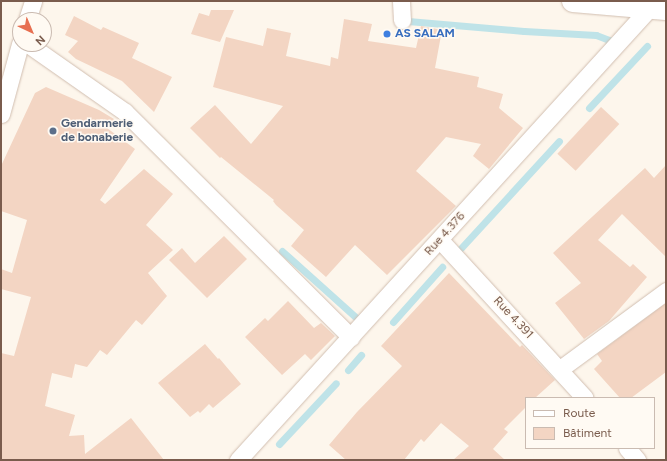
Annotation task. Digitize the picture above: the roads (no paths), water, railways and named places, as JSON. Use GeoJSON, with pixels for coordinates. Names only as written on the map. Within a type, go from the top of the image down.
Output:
{"type":"FeatureCollection","features":[{"type":"Feature","properties":{"kind":"main road"},"geometry":{"type":"LineString","coordinates":[[573,1],[657,6]]}},
{"type":"Feature","properties":{"kind":"street"},"geometry":{"type":"LineString","coordinates":[[30,12],[33,1]]}},
{"type":"Feature","properties":{"kind":"street"},"geometry":{"type":"LineString","coordinates":[[402,1],[402,20]]}},
{"type":"Feature","properties":{"kind":"street","name":"Rue 4.376"},"geometry":{"type":"LineString","coordinates":[[238,460],[657,6]]}},
{"type":"Feature","properties":{"kind":"street"},"geometry":{"type":"LineString","coordinates":[[1,114],[18,52]]}},
{"type":"Feature","properties":{"kind":"street"},"geometry":{"type":"LineString","coordinates":[[39,52],[125,112],[351,338]]}},
{"type":"Feature","properties":{"kind":"street","name":"Rue 4.391"},"geometry":{"type":"LineString","coordinates":[[440,240],[584,397]]}},
{"type":"Feature","properties":{"kind":"street"},"geometry":{"type":"LineString","coordinates":[[560,369],[666,290]]}},
{"type":"Feature","properties":{"kind":"street"},"geometry":{"type":"LineString","coordinates":[[628,449],[637,460]]}},
{"type":"Feature","properties":{"kind":"waterway"},"geometry":{"type":"LineString","coordinates":[[408,21],[524,31],[596,35],[609,40],[608,49]]}},
{"type":"Feature","properties":{"kind":"waterway"},"geometry":{"type":"LineString","coordinates":[[589,108],[647,46]]}},
{"type":"Feature","properties":{"kind":"waterway"},"geometry":{"type":"LineString","coordinates":[[461,248],[559,141]]}},
{"type":"Feature","properties":{"kind":"waterway"},"geometry":{"type":"LineString","coordinates":[[282,251],[359,320],[362,318]]}},
{"type":"Feature","properties":{"kind":"waterway"},"geometry":{"type":"LineString","coordinates":[[393,322],[442,267]]}},
{"type":"Feature","properties":{"kind":"waterway"},"geometry":{"type":"LineString","coordinates":[[348,370],[361,355]]}},
{"type":"Feature","properties":{"kind":"waterway"},"geometry":{"type":"LineString","coordinates":[[279,444],[336,383]]}},
{"type":"Feature","properties":{"kind":"place","name":"AS SALAM"},"geometry":{"type":"Point","coordinates":[387,34]}},
{"type":"Feature","properties":{"kind":"place","name":"Gendarmerie de bonaberie"},"geometry":{"type":"Point","coordinates":[53,131]}}]}
